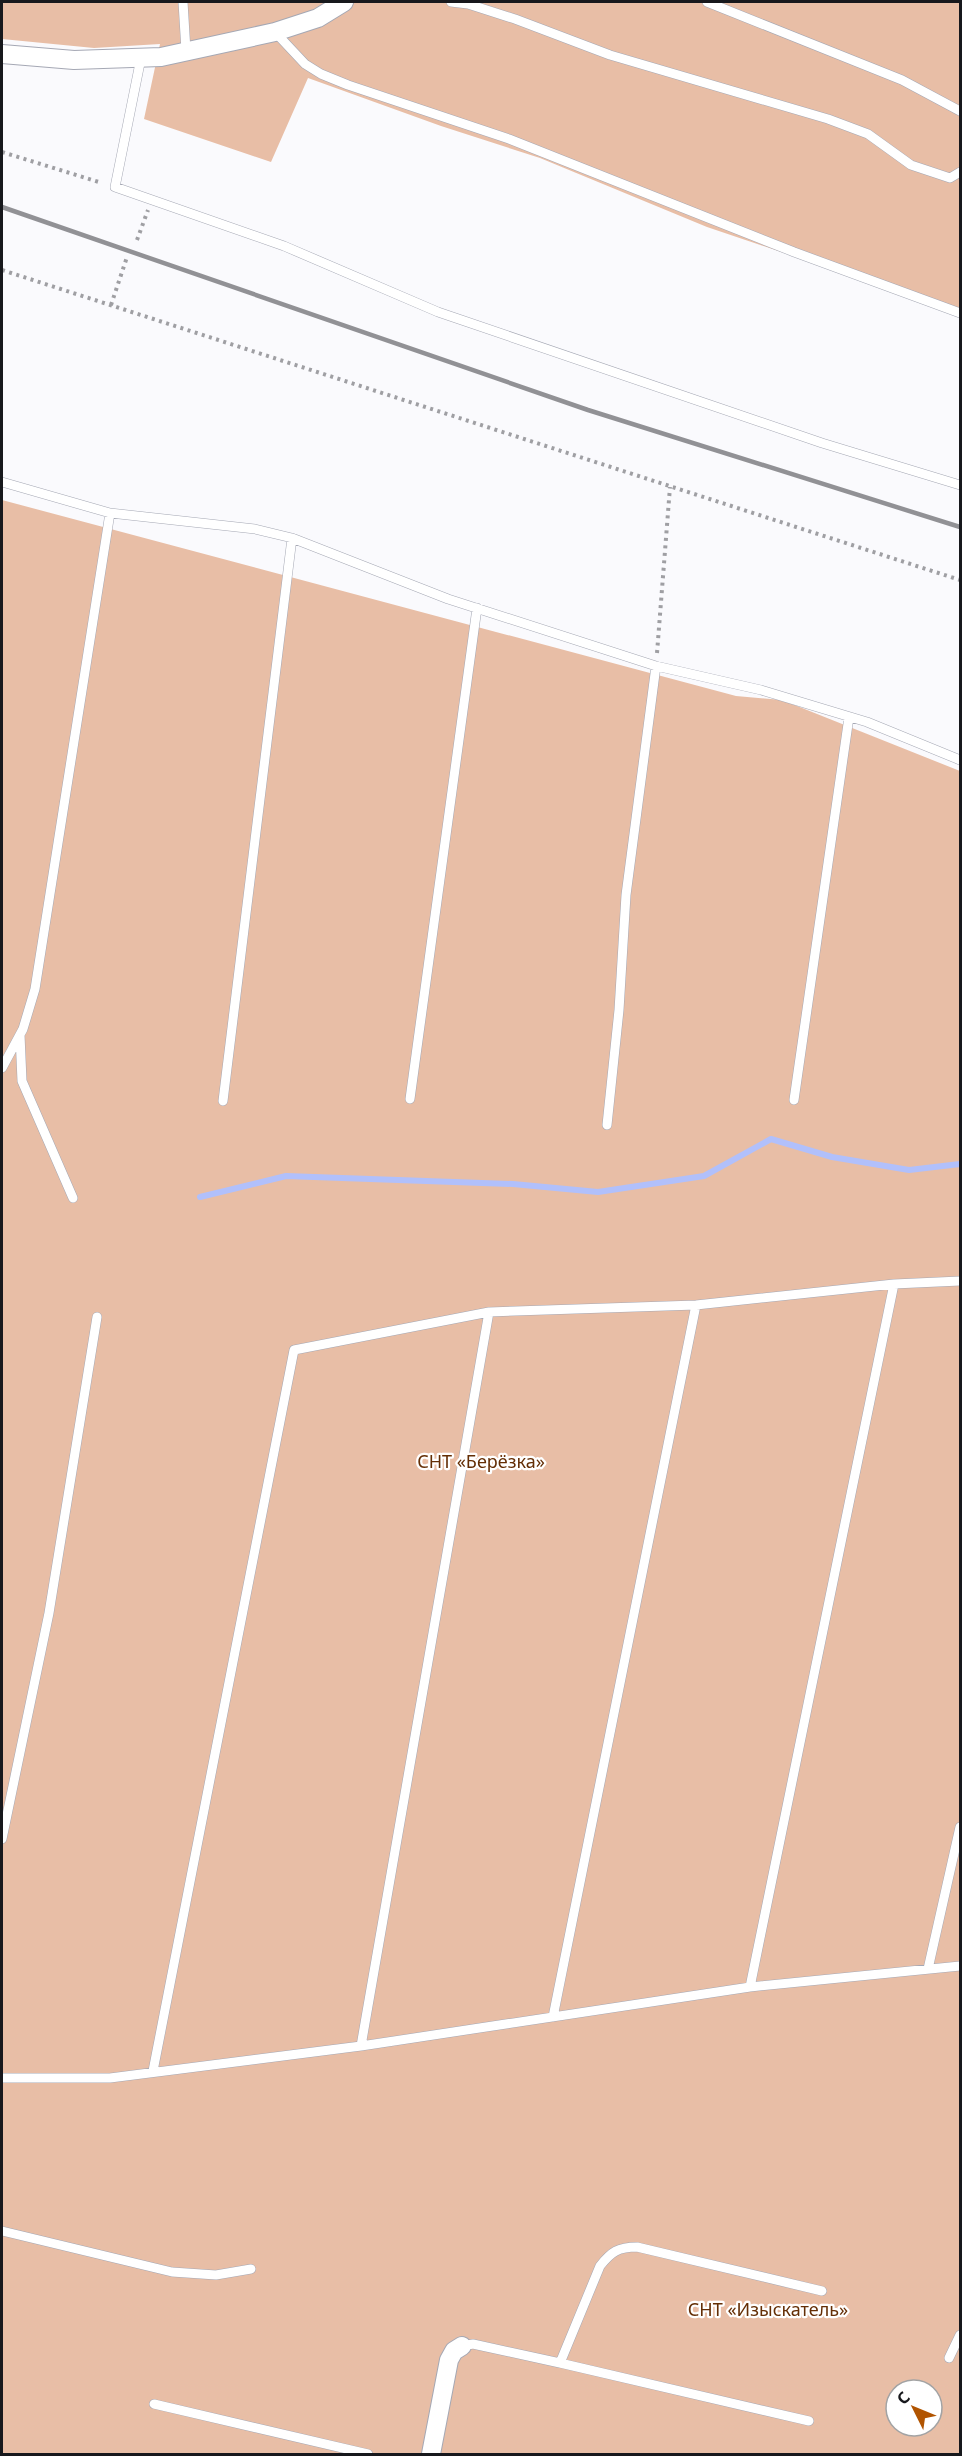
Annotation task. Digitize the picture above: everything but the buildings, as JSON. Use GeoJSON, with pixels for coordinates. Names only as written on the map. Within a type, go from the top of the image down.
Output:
{"type":"FeatureCollection","features":[{"type":"Feature","properties":{"kind":"street"},"geometry":{"type":"LineString","coordinates":[[2,54],[74,60],[160,57],[275,32],[318,18],[344,2]]}},
{"type":"Feature","properties":{"kind":"street"},"geometry":{"type":"LineString","coordinates":[[431,2454],[448,2360],[454,2351],[462,2346]]}},
{"type":"Feature","properties":{"kind":"lane"},"geometry":{"type":"LineString","coordinates":[[183,2],[186,51]]}},
{"type":"Feature","properties":{"kind":"lane"},"geometry":{"type":"LineString","coordinates":[[451,2],[468,4],[610,55],[828,119],[868,134],[911,165],[950,178],[960,172]]}},
{"type":"Feature","properties":{"kind":"lane"},"geometry":{"type":"LineString","coordinates":[[706,2],[902,80],[960,111]]}},
{"type":"Feature","properties":{"kind":"lane"},"geometry":{"type":"LineString","coordinates":[[275,32],[305,64],[321,74],[509,139],[794,252],[960,313]]}},
{"type":"Feature","properties":{"kind":"lane"},"geometry":{"type":"LineString","coordinates":[[141,58],[115,187],[284,246],[438,312],[822,443],[960,485]]}},
{"type":"Feature","properties":{"kind":"lane"},"geometry":{"type":"LineString","coordinates":[[2,482],[110,513],[255,529],[292,538],[477,608],[656,666],[761,690],[849,717],[960,760]]}},
{"type":"Feature","properties":{"kind":"lane"},"geometry":{"type":"LineString","coordinates":[[2,1068],[20,1035],[35,989],[110,513]]}},
{"type":"Feature","properties":{"kind":"lane"},"geometry":{"type":"LineString","coordinates":[[223,1101],[292,538]]}},
{"type":"Feature","properties":{"kind":"lane"},"geometry":{"type":"LineString","coordinates":[[410,1099],[477,608]]}},
{"type":"Feature","properties":{"kind":"lane"},"geometry":{"type":"LineString","coordinates":[[607,1125],[626,895],[656,666]]}},
{"type":"Feature","properties":{"kind":"lane"},"geometry":{"type":"LineString","coordinates":[[795,1100],[849,717]]}},
{"type":"Feature","properties":{"kind":"lane"},"geometry":{"type":"LineString","coordinates":[[20,1035],[22,1081],[73,1198]]}},
{"type":"Feature","properties":{"kind":"lane"},"geometry":{"type":"LineString","coordinates":[[153,2071],[294,1350],[489,1312],[696,1305],[894,1284],[960,1281]]}},
{"type":"Feature","properties":{"kind":"lane"},"geometry":{"type":"LineString","coordinates":[[750,1987],[894,1284]]}},
{"type":"Feature","properties":{"kind":"lane"},"geometry":{"type":"LineString","coordinates":[[553,2017],[696,1305]]}},
{"type":"Feature","properties":{"kind":"lane"},"geometry":{"type":"LineString","coordinates":[[361,2046],[489,1312]]}},
{"type":"Feature","properties":{"kind":"lane"},"geometry":{"type":"LineString","coordinates":[[2,1839],[49,1613],[97,1317]]}},
{"type":"Feature","properties":{"kind":"lane"},"geometry":{"type":"LineString","coordinates":[[928,1969],[960,1827]]}},
{"type":"Feature","properties":{"kind":"lane"},"geometry":{"type":"LineString","coordinates":[[2,2078],[110,2078],[361,2046],[750,1987],[960,1966]]}},
{"type":"Feature","properties":{"kind":"lane"},"geometry":{"type":"LineString","coordinates":[[2,2231],[172,2272],[216,2275],[250,2269]]}},
{"type":"Feature","properties":{"kind":"lane"},"geometry":{"type":"LineString","coordinates":[[560,2363],[600,2266],[610,2253],[622,2247],[637,2247],[822,2291]]}},
{"type":"Feature","properties":{"kind":"lane"},"geometry":{"type":"LineString","coordinates":[[949,2358],[960,2335]]}},
{"type":"Feature","properties":{"kind":"lane"},"geometry":{"type":"LineString","coordinates":[[462,2346],[473,2344],[809,2421]]}},
{"type":"Feature","properties":{"kind":"lane"},"geometry":{"type":"LineString","coordinates":[[154,2404],[368,2454]]}},
{"type":"Feature","properties":{"kind":"path"},"geometry":{"type":"LineString","coordinates":[[2,152],[115,187]]}},
{"type":"Feature","properties":{"kind":"path"},"geometry":{"type":"LineString","coordinates":[[137,240],[152,199]]}},
{"type":"Feature","properties":{"kind":"path"},"geometry":{"type":"LineString","coordinates":[[111,305],[127,257]]}},
{"type":"Feature","properties":{"kind":"path"},"geometry":{"type":"LineString","coordinates":[[2,270],[960,580]]}},
{"type":"Feature","properties":{"kind":"path"},"geometry":{"type":"LineString","coordinates":[[656,666],[670,487]]}},
{"type":"Feature","properties":{"kind":"green space"},"geometry":{"type":"Polygon","coordinates":[[[2,2],[960,2],[960,312],[707,227],[540,158],[441,126],[308,78],[271,162],[144,119],[160,44],[94,48],[2,39],[2,2]]]}},
{"type":"Feature","properties":{"kind":"green space","name":"СНТ «Берёзка»"},"geometry":{"type":"Polygon","coordinates":[[[2,500],[736,696],[782,700],[960,771],[960,2454],[2,2454],[2,500]]]}},
{"type":"Feature","properties":{"kind":"waterway"},"geometry":{"type":"LineString","coordinates":[[200,1197],[286,1176],[513,1184],[598,1192],[704,1176],[771,1139],[832,1157],[909,1170],[960,1164]]}},
{"type":"Feature","properties":{"kind":"railway"},"geometry":{"type":"LineString","coordinates":[[2,207],[588,410],[960,527]]}},
{"type":"Feature","properties":{"kind":"park label","name":"СНТ «Изыскатель»"},"geometry":{"type":"Point","coordinates":[768,2309]}}]}
